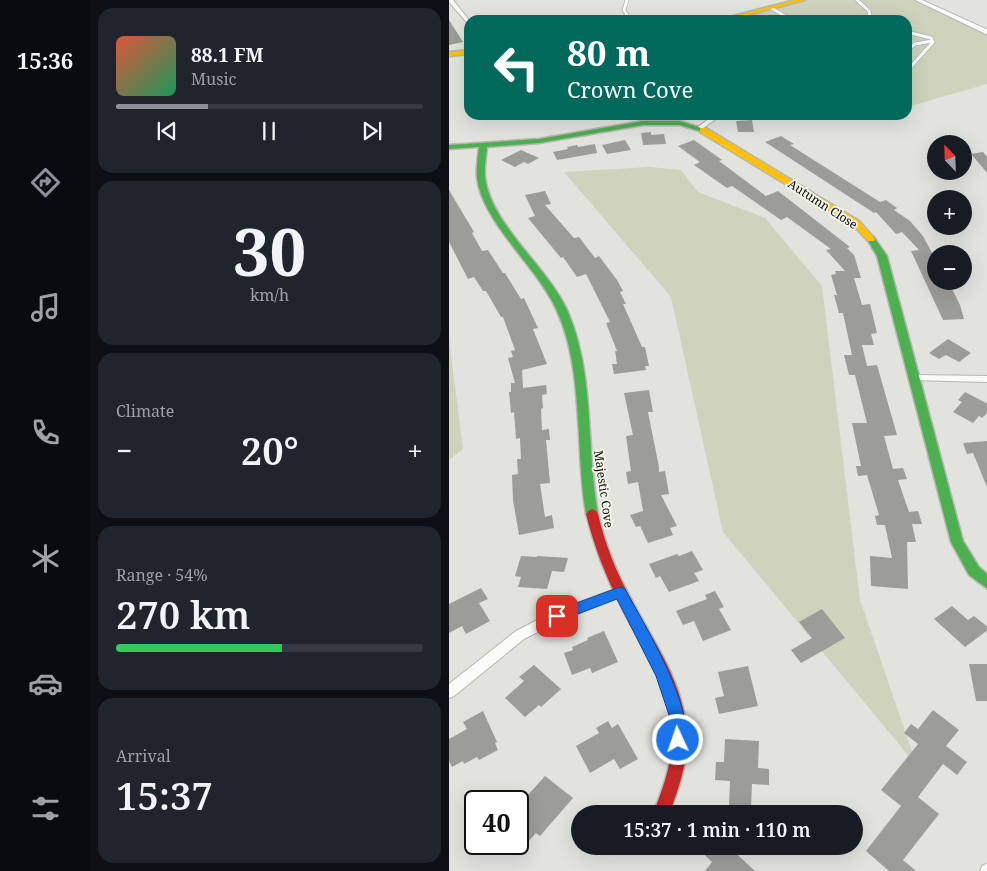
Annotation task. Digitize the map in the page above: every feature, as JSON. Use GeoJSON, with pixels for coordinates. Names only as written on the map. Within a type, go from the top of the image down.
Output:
{"type":"FeatureCollection","features":[{"type":"Feature","properties":{"kind":"street"},"geometry":{"type":"LineString","coordinates":[[450,0],[464,16]]}},
{"type":"Feature","properties":{"kind":"street"},"geometry":{"type":"LineString","coordinates":[[742,15],[802,0]]}},
{"type":"Feature","properties":{"kind":"street"},"geometry":{"type":"LineString","coordinates":[[918,0],[987,33]]}},
{"type":"Feature","properties":{"kind":"street"},"geometry":{"type":"LineString","coordinates":[[449,54],[464,52]]}},
{"type":"Feature","properties":{"kind":"street"},"geometry":{"type":"LineString","coordinates":[[700,128],[711,120]]}},
{"type":"Feature","properties":{"kind":"street","name":"Autumn Close"},"geometry":{"type":"LineString","coordinates":[[449,147],[539,141],[643,124],[680,123],[700,128],[856,223],[869,235],[882,256],[957,542],[975,571],[987,584]]}},
{"type":"Feature","properties":{"kind":"street","name":"Majestic Cove"},"geometry":{"type":"LineString","coordinates":[[483,145],[482,181],[491,205],[549,286],[562,310],[572,336],[580,364],[586,476],[596,533],[620,592],[663,675],[679,724],[675,771],[664,805]]}},
{"type":"Feature","properties":{"kind":"street"},"geometry":{"type":"LineString","coordinates":[[915,378],[987,379]]}},
{"type":"Feature","properties":{"kind":"street"},"geometry":{"type":"LineString","coordinates":[[449,692],[519,635],[557,616],[620,592]]}},
{"type":"Feature","properties":{"kind":"lane"},"geometry":{"type":"LineString","coordinates":[[627,0],[625,10],[628,15]]}},
{"type":"Feature","properties":{"kind":"lane"},"geometry":{"type":"LineString","coordinates":[[857,0],[869,11],[870,15]]}},
{"type":"Feature","properties":{"kind":"lane"},"geometry":{"type":"LineString","coordinates":[[771,8],[783,15]]}},
{"type":"Feature","properties":{"kind":"lane"},"geometry":{"type":"LineString","coordinates":[[912,33],[931,38],[932,41]]}},
{"type":"Feature","properties":{"kind":"lane"},"geometry":{"type":"LineString","coordinates":[[912,46],[932,41]]}},
{"type":"Feature","properties":{"kind":"lane"},"geometry":{"type":"LineString","coordinates":[[914,64],[932,41]]}},
{"type":"Feature","properties":{"kind":"green space"},"geometry":{"type":"Polygon","coordinates":[[[802,0],[917,0],[987,35],[987,84],[912,106],[912,15],[742,15],[802,0]]]}},
{"type":"Feature","properties":{"kind":"green space"},"geometry":{"type":"Polygon","coordinates":[[[650,167],[681,170],[698,192],[765,218],[822,286],[860,600],[917,766],[723,532],[671,297],[564,172],[650,167]]]}},
{"type":"Feature","properties":{"kind":"green space"},"geometry":{"type":"Polygon","coordinates":[[[449,339],[463,449],[449,460],[449,339]]]}},
{"type":"Feature","properties":{"kind":"building"},"geometry":{"type":"Polygon","coordinates":[[[449,20],[463,42],[449,45],[449,20]]]}},
{"type":"Feature","properties":{"kind":"building"},"geometry":{"type":"Polygon","coordinates":[[[752,120],[754,132],[738,132],[736,121],[752,120]]]}},
{"type":"Feature","properties":{"kind":"building"},"geometry":{"type":"Polygon","coordinates":[[[651,132],[651,135],[664,134],[666,144],[643,145],[641,133],[651,132]]]}},
{"type":"Feature","properties":{"kind":"building"},"geometry":{"type":"Polygon","coordinates":[[[781,136],[794,144],[790,145],[880,202],[886,200],[897,208],[894,210],[910,221],[923,236],[928,245],[927,286],[911,251],[919,250],[902,232],[896,234],[876,212],[874,213],[765,142],[781,136]]]}},
{"type":"Feature","properties":{"kind":"building"},"geometry":{"type":"Polygon","coordinates":[[[625,140],[631,150],[607,154],[602,145],[625,140]]]}},
{"type":"Feature","properties":{"kind":"building"},"geometry":{"type":"Polygon","coordinates":[[[694,140],[766,196],[778,191],[850,247],[847,248],[854,255],[861,278],[854,278],[862,305],[870,304],[877,333],[871,334],[874,345],[862,345],[867,366],[877,365],[897,435],[884,436],[893,469],[903,468],[907,479],[898,480],[909,512],[918,511],[922,524],[912,524],[916,542],[907,542],[908,589],[871,586],[870,556],[892,558],[885,525],[877,525],[875,516],[879,515],[867,475],[858,476],[856,466],[861,466],[852,423],[867,423],[855,375],[849,375],[844,355],[852,355],[843,313],[839,313],[834,295],[837,295],[831,275],[836,274],[835,271],[845,271],[826,250],[831,249],[787,217],[781,220],[732,186],[727,188],[694,165],[700,162],[678,146],[694,140]]]}},
{"type":"Feature","properties":{"kind":"building"},"geometry":{"type":"Polygon","coordinates":[[[595,144],[597,153],[557,160],[553,152],[577,145],[578,147],[595,144]]]}},
{"type":"Feature","properties":{"kind":"building"},"geometry":{"type":"Polygon","coordinates":[[[521,150],[539,158],[528,164],[524,162],[515,167],[501,160],[521,150]]]}},
{"type":"Feature","properties":{"kind":"building"},"geometry":{"type":"Polygon","coordinates":[[[983,152],[988,158],[988,174],[972,155],[983,152]]]}},
{"type":"Feature","properties":{"kind":"building"},"geometry":{"type":"Polygon","coordinates":[[[449,190],[474,232],[472,233],[482,251],[488,250],[521,299],[524,298],[538,328],[533,329],[547,364],[522,370],[523,388],[546,385],[547,394],[542,395],[543,408],[541,409],[542,430],[549,429],[550,440],[546,440],[550,483],[540,484],[545,517],[552,515],[554,528],[519,535],[513,500],[512,475],[518,474],[517,459],[521,459],[520,438],[516,439],[514,412],[511,413],[509,392],[511,392],[511,383],[515,383],[508,358],[513,357],[511,351],[515,350],[503,317],[501,317],[486,291],[483,291],[474,277],[468,279],[449,242],[449,190]]]}},
{"type":"Feature","properties":{"kind":"building"},"geometry":{"type":"Polygon","coordinates":[[[545,191],[551,204],[545,205],[574,238],[579,237],[595,258],[599,256],[617,280],[623,291],[620,292],[626,304],[623,304],[642,347],[645,347],[649,366],[645,366],[646,370],[614,374],[612,364],[617,364],[615,351],[617,351],[606,323],[610,322],[586,274],[577,277],[563,257],[561,258],[528,218],[535,216],[525,195],[545,191]]]}},
{"type":"Feature","properties":{"kind":"building"},"geometry":{"type":"Polygon","coordinates":[[[929,290],[952,290],[960,305],[964,319],[943,320],[929,290]]]}},
{"type":"Feature","properties":{"kind":"building"},"geometry":{"type":"Polygon","coordinates":[[[948,339],[971,353],[959,362],[946,355],[939,359],[929,353],[948,339]]]}},
{"type":"Feature","properties":{"kind":"building"},"geometry":{"type":"Polygon","coordinates":[[[649,390],[653,412],[648,412],[659,472],[665,471],[669,494],[661,495],[677,526],[670,528],[673,535],[648,543],[640,526],[636,527],[630,515],[643,511],[638,482],[628,484],[626,472],[631,471],[626,436],[633,435],[624,393],[649,390]]]}},
{"type":"Feature","properties":{"kind":"building"},"geometry":{"type":"Polygon","coordinates":[[[965,392],[988,404],[988,412],[982,418],[979,416],[973,423],[953,412],[962,402],[958,400],[965,392]]]}},
{"type":"Feature","properties":{"kind":"building"},"geometry":{"type":"Polygon","coordinates":[[[988,441],[987,487],[973,453],[967,454],[963,443],[988,441]]]}},
{"type":"Feature","properties":{"kind":"building"},"geometry":{"type":"Polygon","coordinates":[[[692,551],[703,570],[694,573],[699,581],[669,592],[660,576],[656,578],[649,564],[692,551]]]}},
{"type":"Feature","properties":{"kind":"building"},"geometry":{"type":"Polygon","coordinates":[[[521,556],[568,558],[564,572],[552,571],[547,589],[518,587],[521,577],[515,576],[521,556]]]}},
{"type":"Feature","properties":{"kind":"building"},"geometry":{"type":"Polygon","coordinates":[[[481,588],[488,599],[479,603],[490,621],[466,634],[462,626],[449,633],[449,604],[481,588]]]}},
{"type":"Feature","properties":{"kind":"building"},"geometry":{"type":"Polygon","coordinates":[[[715,591],[724,607],[719,609],[731,630],[703,641],[694,621],[683,625],[676,611],[707,599],[705,595],[715,591]]]}},
{"type":"Feature","properties":{"kind":"building"},"geometry":{"type":"Polygon","coordinates":[[[952,606],[968,620],[974,616],[988,627],[988,630],[965,647],[934,619],[952,606]]]}},
{"type":"Feature","properties":{"kind":"building"},"geometry":{"type":"Polygon","coordinates":[[[822,609],[845,638],[801,663],[791,650],[812,638],[799,622],[822,609]]]}},
{"type":"Feature","properties":{"kind":"building"},"geometry":{"type":"Polygon","coordinates":[[[604,631],[618,662],[592,673],[590,668],[572,675],[564,653],[573,650],[572,647],[588,640],[587,638],[604,631]]]}},
{"type":"Feature","properties":{"kind":"building"},"geometry":{"type":"Polygon","coordinates":[[[969,664],[988,664],[988,701],[976,701],[969,664]]]}},
{"type":"Feature","properties":{"kind":"building"},"geometry":{"type":"Polygon","coordinates":[[[534,665],[561,689],[541,707],[539,705],[525,717],[505,698],[524,681],[519,677],[534,665]]]}},
{"type":"Feature","properties":{"kind":"building"},"geometry":{"type":"Polygon","coordinates":[[[748,666],[758,706],[719,714],[715,698],[724,696],[718,672],[748,666]]]}},
{"type":"Feature","properties":{"kind":"building"},"geometry":{"type":"Polygon","coordinates":[[[933,710],[959,730],[946,746],[967,762],[957,775],[943,764],[918,797],[939,814],[903,860],[916,871],[889,871],[866,851],[901,806],[881,790],[918,744],[904,733],[911,724],[918,729],[933,710]]]}},
{"type":"Feature","properties":{"kind":"building"},"geometry":{"type":"Polygon","coordinates":[[[483,711],[497,742],[495,743],[498,750],[479,760],[477,757],[464,764],[463,761],[452,767],[449,761],[449,739],[467,729],[463,722],[483,711]]]}},
{"type":"Feature","properties":{"kind":"building"},"geometry":{"type":"Polygon","coordinates":[[[608,721],[612,728],[618,724],[638,759],[620,769],[614,759],[590,773],[576,746],[599,733],[596,728],[608,721]]]}},
{"type":"Feature","properties":{"kind":"building"},"geometry":{"type":"Polygon","coordinates":[[[725,739],[759,741],[758,768],[769,769],[769,785],[752,784],[751,805],[729,805],[730,781],[715,780],[716,762],[724,762],[725,739]]]}},
{"type":"Feature","properties":{"kind":"building"},"geometry":{"type":"Polygon","coordinates":[[[545,776],[573,798],[540,836],[536,833],[529,841],[529,794],[545,776]]]}},
{"type":"Feature","properties":{"kind":"building"},"geometry":{"type":"Polygon","coordinates":[[[705,855],[738,855],[755,871],[705,871],[712,862],[705,855]]]}},
{"type":"Feature","properties":{"kind":"traffic: fast"},"geometry":{"type":"LineString","coordinates":[[449,147],[539,141],[643,123],[680,123],[703,130]]}},
{"type":"Feature","properties":{"kind":"traffic: fast"},"geometry":{"type":"LineString","coordinates":[[483,145],[481,179],[486,196],[505,229],[555,295],[571,337],[580,387],[585,463],[592,514]]}},
{"type":"Feature","properties":{"kind":"traffic: fast"},"geometry":{"type":"LineString","coordinates":[[871,239],[882,256],[957,542],[974,571],[988,584]]}},
{"type":"Feature","properties":{"kind":"traffic: slow"},"geometry":{"type":"LineString","coordinates":[[741,15],[802,0]]}},
{"type":"Feature","properties":{"kind":"traffic: slow"},"geometry":{"type":"LineString","coordinates":[[449,54],[464,52]]}},
{"type":"Feature","properties":{"kind":"traffic: slow"},"geometry":{"type":"LineString","coordinates":[[703,130],[856,223],[871,239]]}},
{"type":"Feature","properties":{"kind":"traffic: jam"},"geometry":{"type":"LineString","coordinates":[[592,514],[610,571],[658,662],[672,694],[676,709],[680,736],[678,759],[664,805]]}},
{"type":"Feature","properties":{"kind":"route"},"geometry":{"type":"LineString","coordinates":[[557,616],[620,592],[663,675],[679,724],[678,740]]}}]}
